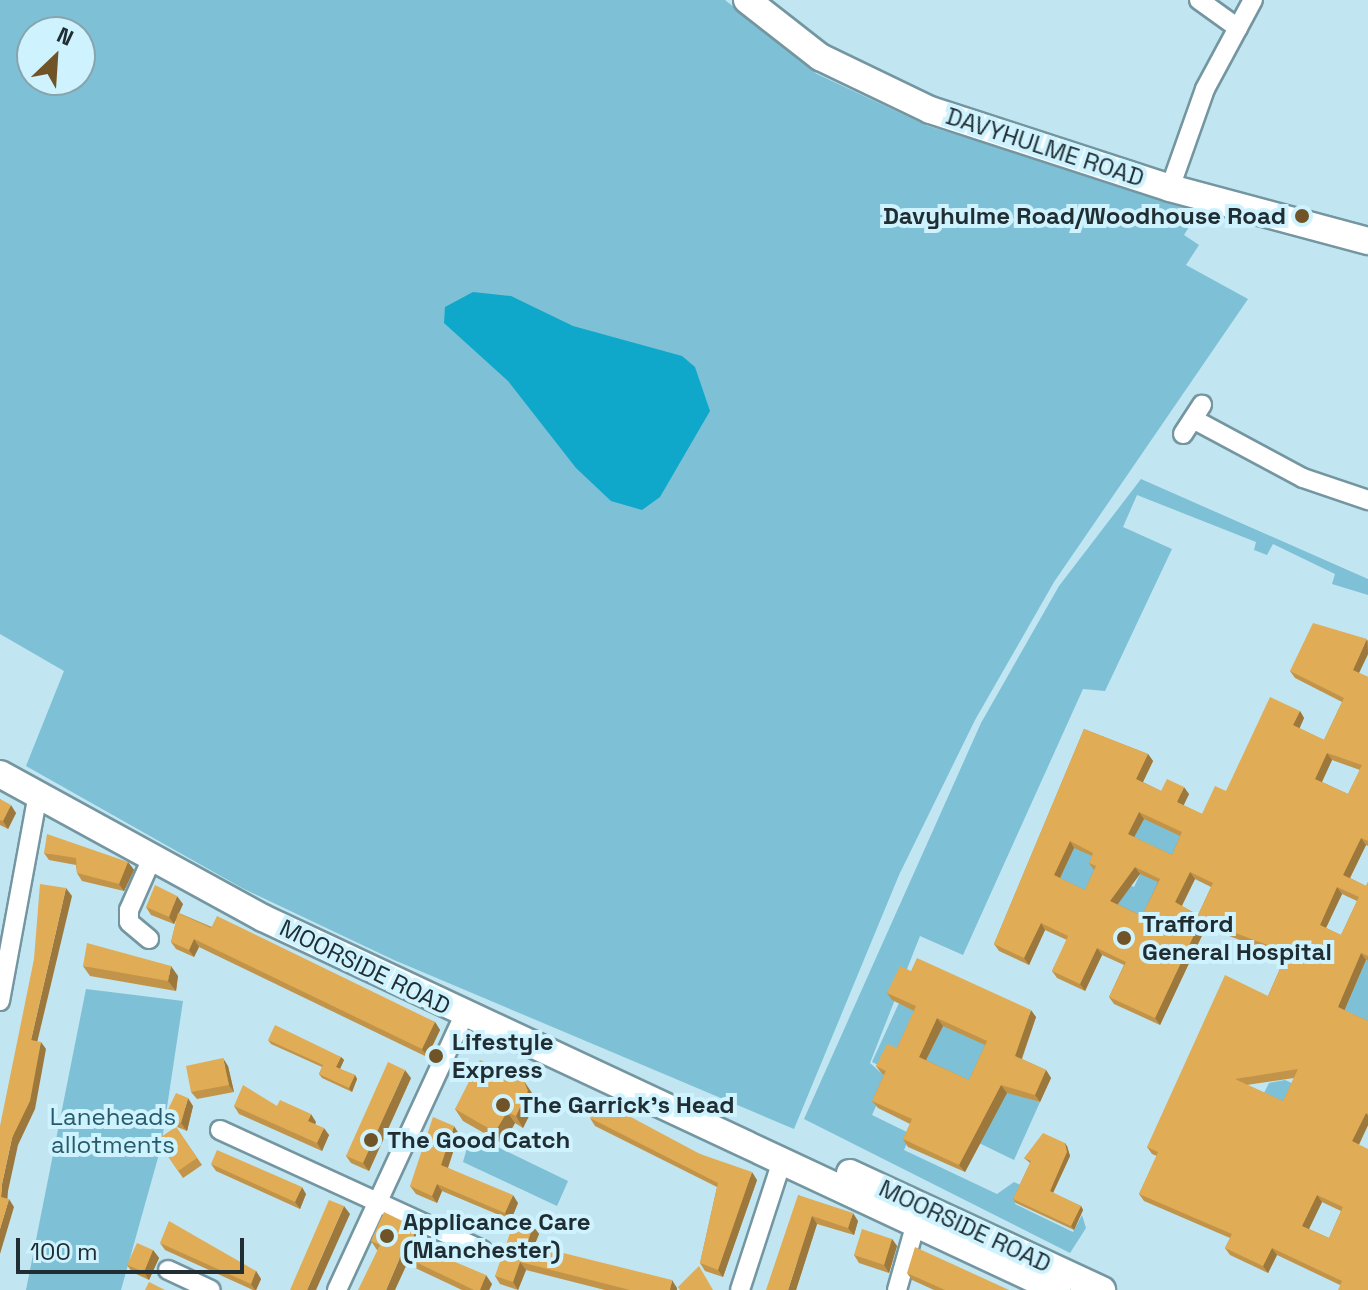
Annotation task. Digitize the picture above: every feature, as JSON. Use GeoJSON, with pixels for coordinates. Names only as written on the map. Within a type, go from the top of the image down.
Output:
{"type":"FeatureCollection","features":[{"type":"Feature","properties":{"kind":"street","name":"DAVYHULME ROAD"},"geometry":{"type":"LineString","coordinates":[[747,0],[820,57],[882,90],[1170,188],[1368,241]]}},
{"type":"Feature","properties":{"kind":"street"},"geometry":{"type":"LineString","coordinates":[[1199,0],[1238,28]]}},
{"type":"Feature","properties":{"kind":"street"},"geometry":{"type":"LineString","coordinates":[[1170,188],[1190,122],[1253,0]]}},
{"type":"Feature","properties":{"kind":"street"},"geometry":{"type":"LineString","coordinates":[[1192,419],[1303,478],[1368,500]]}},
{"type":"Feature","properties":{"kind":"street","name":"MOORSIDE ROAD"},"geometry":{"type":"LineString","coordinates":[[0,774],[152,858],[464,1015],[782,1161],[1102,1290]]}},
{"type":"Feature","properties":{"kind":"street"},"geometry":{"type":"LineString","coordinates":[[0,1001],[38,793]]}},
{"type":"Feature","properties":{"kind":"street"},"geometry":{"type":"LineString","coordinates":[[149,939],[129,922],[129,910],[152,858]]}},
{"type":"Feature","properties":{"kind":"street"},"geometry":{"type":"LineString","coordinates":[[337,1290],[464,1015]]}},
{"type":"Feature","properties":{"kind":"street"},"geometry":{"type":"LineString","coordinates":[[220,1130],[482,1249]]}},
{"type":"Feature","properties":{"kind":"street"},"geometry":{"type":"LineString","coordinates":[[740,1290],[782,1161]]}},
{"type":"Feature","properties":{"kind":"street"},"geometry":{"type":"LineString","coordinates":[[897,1290],[919,1214]]}},
{"type":"Feature","properties":{"kind":"street","name":"MOORSIDE ROAD"},"geometry":{"type":"LineString","coordinates":[[919,1214],[1057,1290]]}},
{"type":"Feature","properties":{"kind":"street"},"geometry":{"type":"LineString","coordinates":[[168,1270],[211,1290]]}},
{"type":"Feature","properties":{"kind":"green space"},"geometry":{"type":"Polygon","coordinates":[[[0,0],[725,0],[817,74],[928,126],[1200,209],[1184,235],[1199,245],[1186,265],[1248,299],[1054,582],[975,720],[899,875],[794,1129],[394,960],[242,888],[26,766],[64,671],[0,634],[0,0]]]}},
{"type":"Feature","properties":{"kind":"green space"},"geometry":{"type":"Polygon","coordinates":[[[1141,479],[1368,579],[1368,595],[1332,584],[1335,574],[1273,544],[1267,555],[1254,550],[1256,542],[1137,495],[1123,527],[1172,549],[1105,691],[1083,689],[963,955],[920,936],[870,1063],[888,1079],[872,1115],[911,1134],[904,1150],[997,1194],[1014,1182],[1023,1186],[1015,1204],[1073,1232],[1082,1215],[1086,1228],[1070,1253],[804,1119],[981,723],[1059,586],[1141,479]]]}},
{"type":"Feature","properties":{"kind":"green space"},"geometry":{"type":"Polygon","coordinates":[[[1137,815],[1187,839],[1185,866],[1126,838],[1137,815]]]}},
{"type":"Feature","properties":{"kind":"green space"},"geometry":{"type":"Polygon","coordinates":[[[1074,842],[1098,860],[1092,897],[1053,879],[1074,842]]]}},
{"type":"Feature","properties":{"kind":"green space"},"geometry":{"type":"Polygon","coordinates":[[[1146,862],[1160,883],[1149,924],[1109,905],[1126,884],[1134,887],[1146,862]]]}},
{"type":"Feature","properties":{"kind":"green space"},"geometry":{"type":"Polygon","coordinates":[[[1368,961],[1368,1026],[1343,1014],[1368,961]]]}},
{"type":"Feature","properties":{"kind":"green space","name":"Laneheads allotments"},"geometry":{"type":"Polygon","coordinates":[[[86,989],[183,1001],[161,1147],[121,1290],[26,1290],[86,989]]]}},
{"type":"Feature","properties":{"kind":"green space"},"geometry":{"type":"Polygon","coordinates":[[[899,1003],[922,1014],[884,1068],[872,1062],[899,1003]]]}},
{"type":"Feature","properties":{"kind":"green space"},"geometry":{"type":"Polygon","coordinates":[[[943,1024],[993,1047],[973,1090],[923,1066],[943,1024]]]}},
{"type":"Feature","properties":{"kind":"green space"},"geometry":{"type":"Polygon","coordinates":[[[1285,1080],[1296,1085],[1305,1114],[1263,1095],[1269,1083],[1285,1080]]]}},
{"type":"Feature","properties":{"kind":"green space"},"geometry":{"type":"Polygon","coordinates":[[[1002,1091],[1040,1102],[1014,1160],[979,1143],[1002,1091]]]}},
{"type":"Feature","properties":{"kind":"green space"},"geometry":{"type":"Polygon","coordinates":[[[471,1134],[568,1181],[557,1206],[463,1162],[471,1134]]]}},
{"type":"Feature","properties":{"kind":"shaded area"},"geometry":{"type":"Polygon","coordinates":[[[473,292],[511,296],[573,326],[682,356],[695,367],[710,411],[660,497],[642,510],[611,501],[576,468],[508,381],[444,323],[445,307],[473,292]]]}},
{"type":"Feature","properties":{"kind":"building"},"geometry":{"type":"Polygon","coordinates":[[[1313,623],[1367,639],[1353,670],[1368,677],[1368,841],[1361,838],[1343,875],[1366,886],[1368,882],[1368,956],[1361,953],[1338,1007],[1368,1021],[1368,1114],[1352,1141],[1368,1149],[1368,1290],[1338,1290],[1342,1281],[1272,1248],[1263,1266],[1225,1248],[1232,1234],[1139,1194],[1158,1152],[1147,1147],[1225,975],[1268,996],[1284,960],[1270,954],[1273,947],[1201,920],[1155,1018],[1109,997],[1126,962],[1097,948],[1080,984],[1052,971],[1068,936],[1041,923],[1024,958],[994,944],[1084,729],[1148,754],[1136,779],[1161,791],[1167,779],[1184,787],[1177,802],[1202,814],[1215,786],[1226,791],[1270,697],[1300,711],[1293,725],[1324,740],[1344,698],[1290,671],[1313,623]],[[1327,753],[1315,779],[1348,794],[1362,765],[1327,753]],[[1139,812],[1128,834],[1172,855],[1182,832],[1139,812]],[[1070,841],[1054,875],[1085,890],[1096,866],[1089,863],[1093,853],[1070,841]],[[1135,867],[1110,901],[1142,916],[1160,879],[1135,867]],[[1190,872],[1175,902],[1198,915],[1213,883],[1190,872]],[[1337,887],[1320,925],[1341,935],[1359,897],[1337,887]],[[1298,1069],[1235,1079],[1283,1101],[1298,1069]],[[1317,1195],[1302,1226],[1329,1238],[1343,1207],[1317,1195]]]}},
{"type":"Feature","properties":{"kind":"building"},"geometry":{"type":"Polygon","coordinates":[[[0,799],[11,805],[3,821],[0,820],[0,799]]]}},
{"type":"Feature","properties":{"kind":"building"},"geometry":{"type":"Polygon","coordinates":[[[47,834],[128,862],[119,884],[77,873],[76,858],[44,853],[47,834]]]}},
{"type":"Feature","properties":{"kind":"building"},"geometry":{"type":"Polygon","coordinates":[[[40,884],[66,888],[31,1040],[41,1042],[30,1101],[12,1138],[2,1184],[1,1197],[9,1199],[0,1229],[0,1126],[34,959],[40,884]]]}},
{"type":"Feature","properties":{"kind":"building"},"geometry":{"type":"Polygon","coordinates":[[[155,885],[177,896],[169,917],[146,907],[155,885]]]}},
{"type":"Feature","properties":{"kind":"building"},"geometry":{"type":"Polygon","coordinates":[[[178,913],[211,928],[217,916],[435,1022],[422,1049],[194,939],[189,950],[171,942],[178,913]]]}},
{"type":"Feature","properties":{"kind":"building"},"geometry":{"type":"Polygon","coordinates":[[[87,943],[171,966],[168,981],[83,966],[87,943]]]}},
{"type":"Feature","properties":{"kind":"building"},"geometry":{"type":"Polygon","coordinates":[[[917,958],[1031,1010],[1015,1056],[1046,1070],[1035,1095],[1001,1085],[959,1165],[903,1139],[912,1119],[872,1101],[886,1071],[876,1066],[887,1044],[897,1048],[916,1006],[887,993],[900,966],[911,971],[917,958]],[[937,1018],[919,1057],[969,1080],[987,1041],[937,1018]]]}},
{"type":"Feature","properties":{"kind":"building"},"geometry":{"type":"Polygon","coordinates":[[[275,1025],[341,1057],[336,1067],[355,1075],[349,1088],[319,1074],[323,1065],[268,1040],[275,1025]]]}},
{"type":"Feature","properties":{"kind":"building"},"geometry":{"type":"Polygon","coordinates":[[[223,1058],[229,1085],[191,1092],[186,1066],[223,1058]]]}},
{"type":"Feature","properties":{"kind":"building","name":"The Garrick's Head"},"geometry":{"type":"Polygon","coordinates":[[[480,1060],[524,1081],[528,1091],[516,1116],[507,1112],[495,1132],[455,1109],[480,1060]]]}},
{"type":"Feature","properties":{"kind":"building"},"geometry":{"type":"Polygon","coordinates":[[[388,1062],[405,1070],[363,1163],[346,1156],[388,1062]]]}},
{"type":"Feature","properties":{"kind":"building"},"geometry":{"type":"Polygon","coordinates":[[[243,1085],[277,1106],[280,1100],[311,1114],[308,1121],[324,1128],[317,1143],[234,1106],[243,1085]]]}},
{"type":"Feature","properties":{"kind":"building"},"geometry":{"type":"Polygon","coordinates":[[[176,1093],[188,1098],[181,1123],[165,1116],[176,1093]]]}},
{"type":"Feature","properties":{"kind":"building"},"geometry":{"type":"Polygon","coordinates":[[[599,1100],[700,1154],[752,1172],[718,1270],[700,1263],[718,1183],[590,1118],[599,1100]]]}},
{"type":"Feature","properties":{"kind":"building"},"geometry":{"type":"Polygon","coordinates":[[[433,1117],[454,1126],[441,1165],[513,1195],[505,1213],[437,1184],[432,1196],[410,1186],[433,1117]]]}},
{"type":"Feature","properties":{"kind":"building"},"geometry":{"type":"Polygon","coordinates":[[[176,1127],[197,1158],[178,1171],[157,1140],[176,1127]]]}},
{"type":"Feature","properties":{"kind":"building"},"geometry":{"type":"Polygon","coordinates":[[[1043,1133],[1065,1143],[1067,1152],[1050,1191],[1081,1206],[1071,1226],[1013,1199],[1031,1161],[1024,1158],[1043,1133]]]}},
{"type":"Feature","properties":{"kind":"building"},"geometry":{"type":"Polygon","coordinates":[[[217,1150],[302,1187],[295,1202],[211,1164],[217,1150]]]}},
{"type":"Feature","properties":{"kind":"building"},"geometry":{"type":"Polygon","coordinates":[[[798,1195],[853,1213],[848,1228],[812,1216],[788,1290],[766,1290],[798,1195]]]}},
{"type":"Feature","properties":{"kind":"building"},"geometry":{"type":"Polygon","coordinates":[[[329,1200],[344,1206],[307,1290],[290,1290],[329,1200]]]}},
{"type":"Feature","properties":{"kind":"building"},"geometry":{"type":"Polygon","coordinates":[[[384,1212],[417,1228],[410,1243],[486,1275],[480,1290],[474,1290],[401,1255],[386,1290],[358,1290],[380,1245],[371,1241],[384,1212]]]}},
{"type":"Feature","properties":{"kind":"building"},"geometry":{"type":"Polygon","coordinates":[[[515,1219],[533,1226],[527,1244],[672,1280],[670,1290],[630,1290],[520,1262],[513,1282],[495,1276],[515,1219]]]}},
{"type":"Feature","properties":{"kind":"building"},"geometry":{"type":"Polygon","coordinates":[[[169,1221],[256,1271],[251,1284],[160,1243],[169,1221]]]}},
{"type":"Feature","properties":{"kind":"building"},"geometry":{"type":"Polygon","coordinates":[[[862,1229],[892,1239],[884,1265],[854,1255],[862,1229]]]}},
{"type":"Feature","properties":{"kind":"building"},"geometry":{"type":"Polygon","coordinates":[[[137,1243],[153,1250],[144,1272],[127,1265],[137,1243]]]}},
{"type":"Feature","properties":{"kind":"building"},"geometry":{"type":"Polygon","coordinates":[[[915,1247],[1009,1290],[945,1290],[907,1273],[915,1247]]]}},
{"type":"Feature","properties":{"kind":"building"},"geometry":{"type":"Polygon","coordinates":[[[699,1266],[713,1290],[680,1290],[678,1287],[699,1266]]]}},
{"type":"Feature","properties":{"kind":"building"},"geometry":{"type":"Polygon","coordinates":[[[149,1282],[165,1290],[145,1290],[149,1282]]]}},
{"type":"Feature","properties":{"kind":"place","name":"Davyhulme Road/Woodhouse Road"},"geometry":{"type":"Point","coordinates":[1302,216]}},
{"type":"Feature","properties":{"kind":"place","name":"Trafford General Hospital"},"geometry":{"type":"Point","coordinates":[1124,938]}},
{"type":"Feature","properties":{"kind":"place","name":"Lifestyle Express"},"geometry":{"type":"Point","coordinates":[436,1056]}},
{"type":"Feature","properties":{"kind":"place","name":"The Garrick's Head"},"geometry":{"type":"Point","coordinates":[503,1105]}},
{"type":"Feature","properties":{"kind":"place","name":"The Good Catch"},"geometry":{"type":"Point","coordinates":[371,1140]}},
{"type":"Feature","properties":{"kind":"place","name":"Applicance Care (Manchester)"},"geometry":{"type":"Point","coordinates":[387,1236]}}]}
